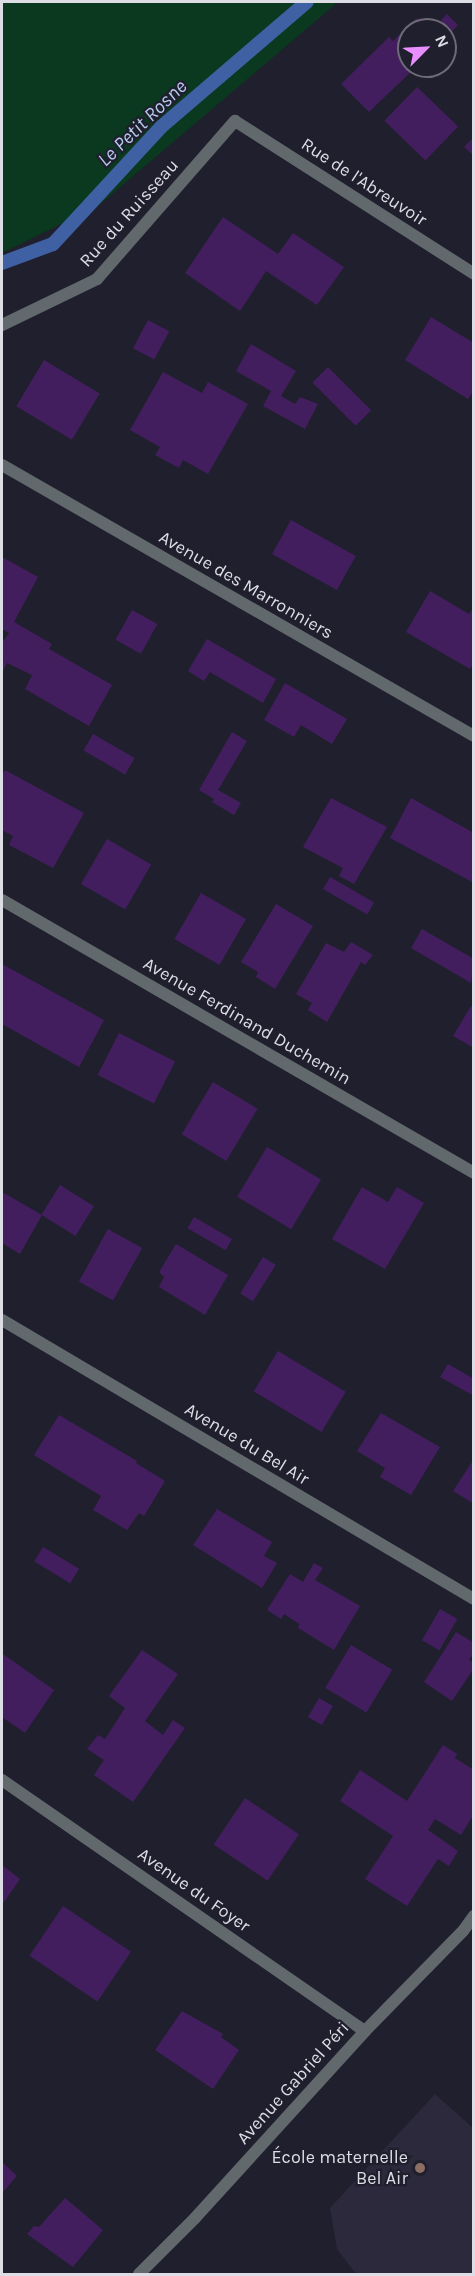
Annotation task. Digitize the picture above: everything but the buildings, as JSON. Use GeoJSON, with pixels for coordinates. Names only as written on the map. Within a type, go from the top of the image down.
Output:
{"type":"FeatureCollection","features":[{"type":"Feature","properties":{"kind":"street","name":"Rue de l'Abreuvoir"},"geometry":{"type":"LineString","coordinates":[[235,120],[474,273]]}},
{"type":"Feature","properties":{"kind":"street","name":"Rue du Ruisseau"},"geometry":{"type":"LineString","coordinates":[[2,325],[97,279],[235,120]]}},
{"type":"Feature","properties":{"kind":"street","name":"Avenue des Marronniers"},"geometry":{"type":"LineString","coordinates":[[2,465],[474,736]]}},
{"type":"Feature","properties":{"kind":"street","name":"Avenue Ferdinand Duchemin"},"geometry":{"type":"LineString","coordinates":[[2,900],[474,1173]]}},
{"type":"Feature","properties":{"kind":"street","name":"Avenue du Bel Air"},"geometry":{"type":"LineString","coordinates":[[2,1320],[474,1599]]}},
{"type":"Feature","properties":{"kind":"street","name":"Avenue du Foyer"},"geometry":{"type":"LineString","coordinates":[[2,1780],[366,2031]]}},
{"type":"Feature","properties":{"kind":"street","name":"Avenue Gabriel Péri"},"geometry":{"type":"LineString","coordinates":[[140,2274],[195,2218],[366,2031],[463,1931],[474,1916]]}},
{"type":"Feature","properties":{"kind":"shaded area","name":"École maternelle Bel Air"},"geometry":{"type":"Polygon","coordinates":[[[435,2094],[473,2128],[473,2274],[356,2274],[337,2249],[330,2208],[435,2094]]]}},
{"type":"Feature","properties":{"kind":"green space"},"geometry":{"type":"Polygon","coordinates":[[[2,2],[338,2],[98,206],[2,253],[2,2]]]}},
{"type":"Feature","properties":{"kind":"waterway","name":"Le Petit Rosne"},"geometry":{"type":"LineString","coordinates":[[2,263],[53,244],[161,127],[307,2]]}},
{"type":"Feature","properties":{"kind":"place","name":"École maternelle Bel Air"},"geometry":{"type":"Point","coordinates":[420,2168]}}]}
